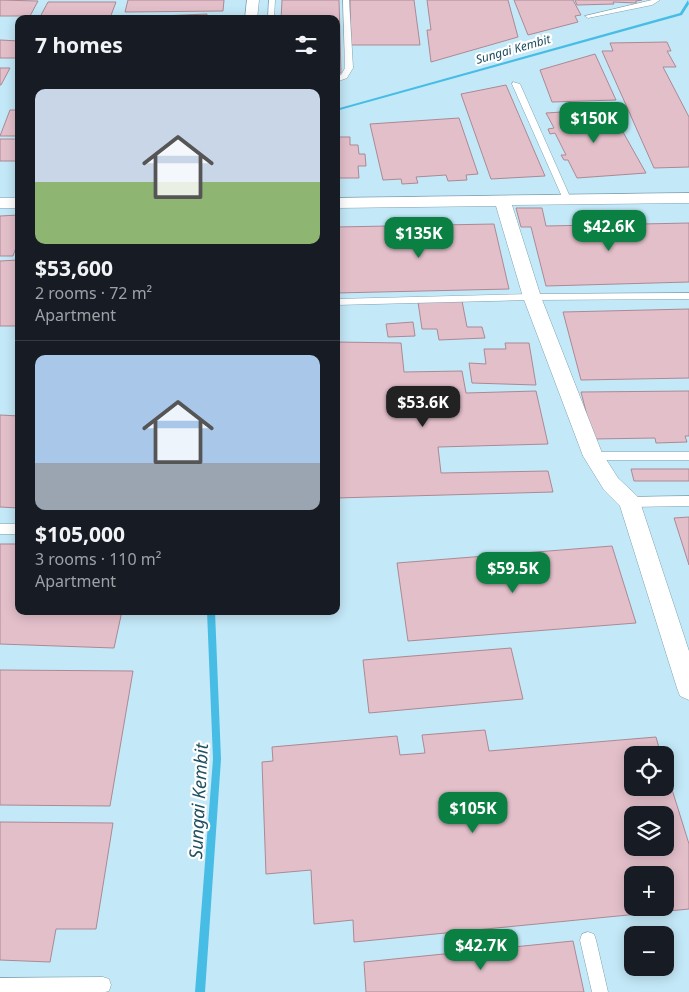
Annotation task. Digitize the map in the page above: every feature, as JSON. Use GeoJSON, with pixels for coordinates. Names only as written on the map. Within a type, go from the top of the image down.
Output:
{"type":"FeatureCollection","features":[{"type":"Feature","properties":{"kind":"street"},"geometry":{"type":"LineString","coordinates":[[251,15],[253,0]]}},
{"type":"Feature","properties":{"kind":"street"},"geometry":{"type":"LineString","coordinates":[[340,204],[689,198]]}},
{"type":"Feature","properties":{"kind":"street"},"geometry":{"type":"LineString","coordinates":[[503,201],[532,297],[593,456],[612,484],[629,502],[689,688]]}},
{"type":"Feature","properties":{"kind":"street"},"geometry":{"type":"LineString","coordinates":[[0,203],[15,203]]}},
{"type":"Feature","properties":{"kind":"lane"},"geometry":{"type":"LineString","coordinates":[[271,15],[272,0]]}},
{"type":"Feature","properties":{"kind":"lane"},"geometry":{"type":"LineString","coordinates":[[340,78],[344,76],[349,68],[346,0]]}},
{"type":"Feature","properties":{"kind":"lane"},"geometry":{"type":"LineString","coordinates":[[588,16],[650,4],[657,0]]}},
{"type":"Feature","properties":{"kind":"lane"},"geometry":{"type":"LineString","coordinates":[[516,84],[567,199]]}},
{"type":"Feature","properties":{"kind":"lane"},"geometry":{"type":"LineString","coordinates":[[340,302],[532,297],[689,296]]}},
{"type":"Feature","properties":{"kind":"lane"},"geometry":{"type":"LineString","coordinates":[[593,456],[689,456]]}},
{"type":"Feature","properties":{"kind":"lane"},"geometry":{"type":"LineString","coordinates":[[629,502],[689,502]]}},
{"type":"Feature","properties":{"kind":"lane"},"geometry":{"type":"LineString","coordinates":[[0,529],[15,529]]}},
{"type":"Feature","properties":{"kind":"lane"},"geometry":{"type":"LineString","coordinates":[[588,940],[600,992]]}},
{"type":"Feature","properties":{"kind":"lane"},"geometry":{"type":"LineString","coordinates":[[0,986],[102,985]]}},
{"type":"Feature","properties":{"kind":"building"},"geometry":{"type":"Polygon","coordinates":[[[0,0],[38,1],[31,15],[0,16],[0,0]]]}},
{"type":"Feature","properties":{"kind":"building"},"geometry":{"type":"Polygon","coordinates":[[[128,0],[224,0],[223,11],[125,12],[128,0]]]}},
{"type":"Feature","properties":{"kind":"building"},"geometry":{"type":"Polygon","coordinates":[[[282,0],[339,0],[339,15],[281,15],[282,0]]]}},
{"type":"Feature","properties":{"kind":"building"},"geometry":{"type":"Polygon","coordinates":[[[350,0],[414,0],[420,45],[351,45],[350,0]]]}},
{"type":"Feature","properties":{"kind":"building"},"geometry":{"type":"Polygon","coordinates":[[[427,0],[508,0],[518,37],[431,62],[427,30],[431,30],[427,0]]]}},
{"type":"Feature","properties":{"kind":"building"},"geometry":{"type":"Polygon","coordinates":[[[514,0],[573,0],[581,15],[575,16],[578,22],[528,35],[514,0]]]}},
{"type":"Feature","properties":{"kind":"building"},"geometry":{"type":"Polygon","coordinates":[[[575,0],[642,0],[636,1],[636,3],[613,2],[614,4],[577,5],[575,0]]]}},
{"type":"Feature","properties":{"kind":"building"},"geometry":{"type":"Polygon","coordinates":[[[48,2],[116,2],[111,15],[41,15],[48,2]]]}},
{"type":"Feature","properties":{"kind":"building"},"geometry":{"type":"Polygon","coordinates":[[[340,36],[341,73],[340,73],[340,36]]]}},
{"type":"Feature","properties":{"kind":"building"},"geometry":{"type":"Polygon","coordinates":[[[0,40],[15,41],[15,58],[0,58],[0,40]]]}},
{"type":"Feature","properties":{"kind":"building"},"geometry":{"type":"Polygon","coordinates":[[[667,42],[671,51],[667,51],[676,67],[663,67],[689,117],[689,167],[654,168],[602,51],[613,51],[610,43],[667,42]]]}},
{"type":"Feature","properties":{"kind":"building"},"geometry":{"type":"Polygon","coordinates":[[[595,54],[616,100],[552,102],[540,70],[595,54]]]}},
{"type":"Feature","properties":{"kind":"building"},"geometry":{"type":"Polygon","coordinates":[[[0,68],[10,68],[1,85],[0,85],[0,68]]]}},
{"type":"Feature","properties":{"kind":"building"},"geometry":{"type":"Polygon","coordinates":[[[506,85],[545,176],[491,179],[461,94],[506,85]]]}},
{"type":"Feature","properties":{"kind":"building"},"geometry":{"type":"Polygon","coordinates":[[[610,109],[646,173],[577,178],[568,160],[564,160],[561,155],[566,155],[555,133],[550,134],[548,129],[554,128],[546,113],[610,109]]]}},
{"type":"Feature","properties":{"kind":"building"},"geometry":{"type":"Polygon","coordinates":[[[10,110],[15,110],[15,136],[0,136],[10,110]]]}},
{"type":"Feature","properties":{"kind":"building"},"geometry":{"type":"Polygon","coordinates":[[[459,118],[478,174],[466,175],[467,180],[448,181],[446,175],[416,177],[418,183],[402,184],[401,179],[383,180],[370,124],[459,118]]]}},
{"type":"Feature","properties":{"kind":"building"},"geometry":{"type":"Polygon","coordinates":[[[340,137],[350,137],[350,145],[358,145],[359,154],[365,154],[366,166],[358,166],[359,178],[340,178],[340,137]]]}},
{"type":"Feature","properties":{"kind":"building"},"geometry":{"type":"Polygon","coordinates":[[[0,139],[15,139],[15,161],[0,161],[0,139]]]}},
{"type":"Feature","properties":{"kind":"building"},"geometry":{"type":"Polygon","coordinates":[[[516,208],[542,208],[546,226],[689,223],[689,282],[546,286],[531,227],[521,227],[516,208]]]}},
{"type":"Feature","properties":{"kind":"building"},"geometry":{"type":"Polygon","coordinates":[[[15,215],[15,250],[13,256],[0,256],[0,216],[15,215]]]}},
{"type":"Feature","properties":{"kind":"building"},"geometry":{"type":"Polygon","coordinates":[[[494,224],[509,289],[340,293],[340,227],[494,224]]]}},
{"type":"Feature","properties":{"kind":"building"},"geometry":{"type":"Polygon","coordinates":[[[15,260],[15,326],[0,326],[0,261],[15,260]]]}},
{"type":"Feature","properties":{"kind":"building"},"geometry":{"type":"Polygon","coordinates":[[[462,301],[467,327],[482,327],[485,338],[439,340],[437,329],[422,329],[418,302],[462,301]]]}},
{"type":"Feature","properties":{"kind":"building"},"geometry":{"type":"Polygon","coordinates":[[[689,309],[689,378],[581,380],[563,312],[689,309]]]}},
{"type":"Feature","properties":{"kind":"building"},"geometry":{"type":"Polygon","coordinates":[[[413,322],[415,336],[388,337],[386,324],[413,322]]]}},
{"type":"Feature","properties":{"kind":"building"},"geometry":{"type":"Polygon","coordinates":[[[340,342],[401,343],[404,372],[462,371],[466,393],[536,391],[548,444],[438,447],[441,473],[548,471],[553,492],[340,498],[340,342]]]}},
{"type":"Feature","properties":{"kind":"building"},"geometry":{"type":"Polygon","coordinates":[[[505,343],[529,343],[536,385],[472,383],[469,363],[486,364],[484,349],[506,349],[505,343]]]}},
{"type":"Feature","properties":{"kind":"building"},"geometry":{"type":"Polygon","coordinates":[[[689,391],[689,436],[685,436],[687,442],[656,443],[655,438],[593,439],[581,392],[689,391]]]}},
{"type":"Feature","properties":{"kind":"building"},"geometry":{"type":"Polygon","coordinates":[[[0,415],[15,416],[15,508],[0,507],[0,415]]]}},
{"type":"Feature","properties":{"kind":"building"},"geometry":{"type":"Polygon","coordinates":[[[631,469],[689,469],[689,481],[634,481],[631,469]]]}},
{"type":"Feature","properties":{"kind":"building"},"geometry":{"type":"Polygon","coordinates":[[[689,517],[689,565],[674,518],[689,517]]]}},
{"type":"Feature","properties":{"kind":"building"},"geometry":{"type":"Polygon","coordinates":[[[0,544],[15,544],[15,615],[121,615],[114,648],[0,644],[0,544]]]}},
{"type":"Feature","properties":{"kind":"building"},"geometry":{"type":"Polygon","coordinates":[[[612,546],[636,623],[408,641],[397,563],[612,546]]]}},
{"type":"Feature","properties":{"kind":"building"},"geometry":{"type":"Polygon","coordinates":[[[511,648],[523,699],[369,713],[363,660],[511,648]]]}},
{"type":"Feature","properties":{"kind":"building"},"geometry":{"type":"Polygon","coordinates":[[[0,670],[133,671],[110,806],[0,805],[0,670]]]}},
{"type":"Feature","properties":{"kind":"building"},"geometry":{"type":"Polygon","coordinates":[[[485,730],[489,751],[656,737],[658,746],[624,746],[624,796],[674,796],[689,844],[689,909],[674,910],[674,866],[624,866],[624,915],[354,942],[353,920],[314,924],[311,870],[266,874],[262,762],[273,761],[272,747],[397,736],[400,755],[425,753],[422,735],[485,730]]]}},
{"type":"Feature","properties":{"kind":"building"},"geometry":{"type":"Polygon","coordinates":[[[0,822],[113,823],[96,929],[56,929],[50,962],[0,960],[0,822]]]}},
{"type":"Feature","properties":{"kind":"building"},"geometry":{"type":"Polygon","coordinates":[[[573,941],[584,992],[366,992],[364,962],[573,941]]]}},
{"type":"Feature","properties":{"kind":"waterway","name":"Sungai Kembit"},"geometry":{"type":"LineString","coordinates":[[340,109],[681,14],[689,1]]}},
{"type":"Feature","properties":{"kind":"waterway","name":"Sungai Kembit"},"geometry":{"type":"LineString","coordinates":[[200,992],[217,759],[211,615]]}}]}
